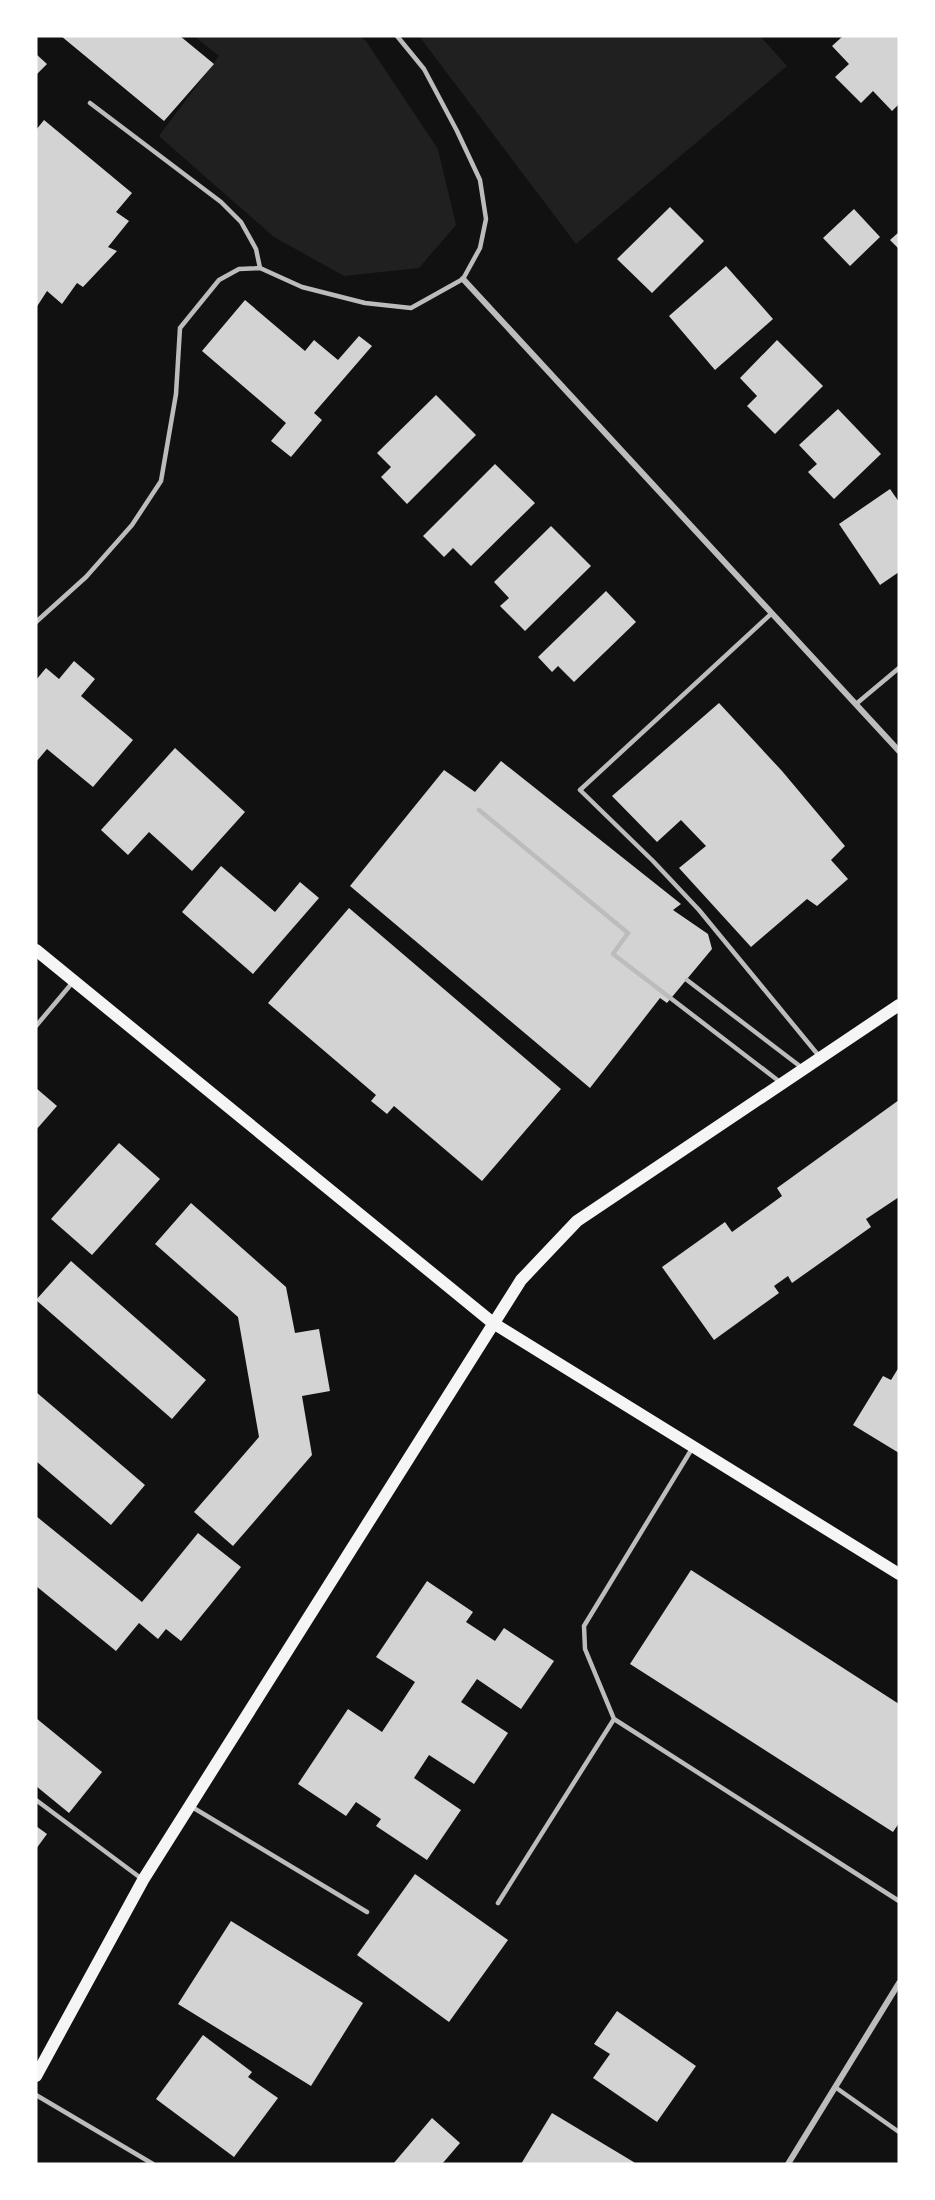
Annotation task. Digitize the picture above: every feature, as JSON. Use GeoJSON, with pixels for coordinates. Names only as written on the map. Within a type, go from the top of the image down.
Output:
{"type":"FeatureCollection","features":[{"type":"Feature","properties":{"kind":"main road"},"geometry":{"type":"LineString","coordinates":[[36,950],[493,1323],[899,1574]]}},
{"type":"Feature","properties":{"kind":"main road"},"geometry":{"type":"LineString","coordinates":[[36,2076],[143,1880],[521,1280],[577,1221],[899,1005]]}},
{"type":"Feature","properties":{"kind":"street"},"geometry":{"type":"LineString","coordinates":[[463,279],[899,751]]}},
{"type":"Feature","properties":{"kind":"street"},"geometry":{"type":"LineString","coordinates":[[788,2164],[899,1983]]}},
{"type":"Feature","properties":{"kind":"lane"},"geometry":{"type":"LineString","coordinates":[[36,622],[86,577],[132,525],[161,481],[176,394],[180,328],[219,280],[239,270],[260,268],[302,286],[354,301],[411,308],[463,279],[480,248],[486,219],[480,180],[424,69],[397,36]]}},
{"type":"Feature","properties":{"kind":"lane"},"geometry":{"type":"LineString","coordinates":[[90,103],[221,202],[241,222],[256,249],[260,268]]}},
{"type":"Feature","properties":{"kind":"lane"},"geometry":{"type":"LineString","coordinates":[[772,613],[580,790],[653,861],[699,910],[820,1058]]}},
{"type":"Feature","properties":{"kind":"lane"},"geometry":{"type":"LineString","coordinates":[[856,704],[899,668]]}},
{"type":"Feature","properties":{"kind":"lane"},"geometry":{"type":"LineString","coordinates":[[479,810],[628,933],[613,954],[783,1083]]}},
{"type":"Feature","properties":{"kind":"lane"},"geometry":{"type":"LineString","coordinates":[[687,980],[804,1069]]}},
{"type":"Feature","properties":{"kind":"lane"},"geometry":{"type":"LineString","coordinates":[[36,1026],[74,981]]}},
{"type":"Feature","properties":{"kind":"lane"},"geometry":{"type":"LineString","coordinates":[[693,1447],[584,1626],[585,1649],[614,1719],[899,1901]]}},
{"type":"Feature","properties":{"kind":"lane"},"geometry":{"type":"LineString","coordinates":[[498,1903],[614,1719]]}},
{"type":"Feature","properties":{"kind":"lane"},"geometry":{"type":"LineString","coordinates":[[36,1800],[143,1880]]}},
{"type":"Feature","properties":{"kind":"lane"},"geometry":{"type":"LineString","coordinates":[[189,1806],[368,1912]]}},
{"type":"Feature","properties":{"kind":"lane"},"geometry":{"type":"LineString","coordinates":[[835,2087],[899,2132]]}},
{"type":"Feature","properties":{"kind":"lane"},"geometry":{"type":"LineString","coordinates":[[36,2096],[153,2164]]}},
{"type":"Feature","properties":{"kind":"shaded area"},"geometry":{"type":"Polygon","coordinates":[[[194,36],[360,36],[366,41],[438,149],[456,225],[419,268],[344,276],[274,237],[159,136],[219,56],[194,36]]]}},
{"type":"Feature","properties":{"kind":"shaded area"},"geometry":{"type":"Polygon","coordinates":[[[419,36],[760,36],[787,66],[576,244],[419,36]]]}},
{"type":"Feature","properties":{"kind":"building"},"geometry":{"type":"Polygon","coordinates":[[[61,36],[180,36],[214,64],[164,121],[61,36]]]}},
{"type":"Feature","properties":{"kind":"building"},"geometry":{"type":"Polygon","coordinates":[[[843,36],[899,36],[899,104],[892,111],[873,91],[861,103],[835,77],[849,64],[832,46],[843,36]]]}},
{"type":"Feature","properties":{"kind":"building"},"geometry":{"type":"Polygon","coordinates":[[[36,54],[47,64],[36,75],[36,54]]]}},
{"type":"Feature","properties":{"kind":"building"},"geometry":{"type":"Polygon","coordinates":[[[44,120],[132,193],[116,212],[129,221],[108,247],[117,251],[83,287],[77,283],[62,304],[47,291],[36,308],[36,130],[44,120]]]}},
{"type":"Feature","properties":{"kind":"building"},"geometry":{"type":"Polygon","coordinates":[[[670,207],[704,241],[652,293],[617,259],[670,207]]]}},
{"type":"Feature","properties":{"kind":"building"},"geometry":{"type":"Polygon","coordinates":[[[854,209],[880,237],[850,266],[823,238],[854,209]]]}},
{"type":"Feature","properties":{"kind":"building"},"geometry":{"type":"Polygon","coordinates":[[[899,232],[899,249],[890,240],[899,232]]]}},
{"type":"Feature","properties":{"kind":"building"},"geometry":{"type":"Polygon","coordinates":[[[726,266],[773,319],[715,370],[669,316],[726,266]]]}},
{"type":"Feature","properties":{"kind":"building"},"geometry":{"type":"Polygon","coordinates":[[[245,300],[305,351],[314,340],[338,360],[359,336],[372,346],[314,413],[322,420],[291,457],[271,441],[286,423],[202,351],[245,300]]]}},
{"type":"Feature","properties":{"kind":"building"},"geometry":{"type":"Polygon","coordinates":[[[777,340],[823,386],[775,434],[747,406],[757,396],[740,378],[777,340]]]}},
{"type":"Feature","properties":{"kind":"building"},"geometry":{"type":"Polygon","coordinates":[[[436,395],[476,435],[407,504],[381,477],[391,467],[377,453],[436,395]]]}},
{"type":"Feature","properties":{"kind":"building"},"geometry":{"type":"Polygon","coordinates":[[[838,409],[881,454],[834,499],[808,472],[817,464],[799,445],[838,409]]]}},
{"type":"Feature","properties":{"kind":"building"},"geometry":{"type":"Polygon","coordinates":[[[495,464],[535,503],[471,566],[453,548],[444,557],[423,536],[495,464]]]}},
{"type":"Feature","properties":{"kind":"building"},"geometry":{"type":"Polygon","coordinates":[[[890,489],[899,502],[899,572],[880,585],[839,524],[890,489]]]}},
{"type":"Feature","properties":{"kind":"building"},"geometry":{"type":"Polygon","coordinates":[[[551,526],[591,566],[525,631],[500,606],[509,598],[494,582],[551,526]]]}},
{"type":"Feature","properties":{"kind":"building"},"geometry":{"type":"Polygon","coordinates":[[[606,591],[636,622],[574,682],[558,666],[552,672],[538,657],[606,591]]]}},
{"type":"Feature","properties":{"kind":"building"},"geometry":{"type":"Polygon","coordinates":[[[74,661],[95,679],[81,696],[133,740],[93,787],[47,749],[36,762],[36,680],[46,668],[59,679],[74,661]]]}},
{"type":"Feature","properties":{"kind":"building"},"geometry":{"type":"Polygon","coordinates":[[[719,703],[782,771],[845,846],[831,860],[848,879],[817,906],[807,899],[751,947],[679,868],[706,846],[681,820],[657,842],[612,796],[719,703]]]}},
{"type":"Feature","properties":{"kind":"building"},"geometry":{"type":"Polygon","coordinates":[[[175,748],[245,812],[192,871],[149,832],[128,855],[101,830],[175,748]]]}},
{"type":"Feature","properties":{"kind":"building"},"geometry":{"type":"Polygon","coordinates":[[[501,761],[681,904],[673,910],[708,934],[712,949],[667,1003],[660,998],[590,1088],[350,886],[444,770],[475,792],[501,761]]]}},
{"type":"Feature","properties":{"kind":"building"},"geometry":{"type":"Polygon","coordinates":[[[221,866],[275,912],[300,882],[319,898],[253,974],[182,912],[221,866]]]}},
{"type":"Feature","properties":{"kind":"building"},"geometry":{"type":"Polygon","coordinates":[[[349,908],[561,1089],[482,1181],[394,1106],[387,1114],[371,1101],[376,1095],[268,1003],[349,908]]]}},
{"type":"Feature","properties":{"kind":"building"},"geometry":{"type":"Polygon","coordinates":[[[36,1088],[57,1106],[36,1130],[36,1088]]]}},
{"type":"Feature","properties":{"kind":"building"},"geometry":{"type":"Polygon","coordinates":[[[899,1100],[899,1197],[866,1219],[871,1227],[792,1283],[788,1276],[774,1286],[779,1293],[714,1340],[662,1267],[725,1222],[732,1232],[782,1196],[777,1188],[899,1100]]]}},
{"type":"Feature","properties":{"kind":"building"},"geometry":{"type":"Polygon","coordinates":[[[119,1143],[160,1179],[92,1255],[51,1219],[119,1143]]]}},
{"type":"Feature","properties":{"kind":"building"},"geometry":{"type":"Polygon","coordinates":[[[191,1203],[286,1287],[295,1333],[319,1329],[330,1391],[302,1396],[312,1455],[233,1546],[194,1512],[259,1437],[238,1317],[155,1244],[191,1203]]]}},
{"type":"Feature","properties":{"kind":"building"},"geometry":{"type":"Polygon","coordinates":[[[71,1261],[206,1380],[172,1419],[36,1300],[71,1261]]]}},
{"type":"Feature","properties":{"kind":"building"},"geometry":{"type":"Polygon","coordinates":[[[899,1367],[899,1453],[853,1425],[883,1376],[891,1380],[899,1367]]]}},
{"type":"Feature","properties":{"kind":"building"},"geometry":{"type":"Polygon","coordinates":[[[36,1392],[145,1485],[111,1525],[36,1461],[36,1392]]]}},
{"type":"Feature","properties":{"kind":"building"},"geometry":{"type":"Polygon","coordinates":[[[36,1516],[142,1602],[198,1533],[241,1567],[181,1641],[166,1629],[158,1639],[139,1623],[116,1651],[36,1586],[36,1516]]]}},
{"type":"Feature","properties":{"kind":"building"},"geometry":{"type":"Polygon","coordinates":[[[691,1570],[899,1704],[899,1823],[893,1832],[630,1664],[691,1570]]]}},
{"type":"Feature","properties":{"kind":"building"},"geometry":{"type":"Polygon","coordinates":[[[427,1581],[473,1612],[466,1622],[495,1641],[504,1628],[554,1661],[521,1709],[477,1679],[461,1702],[508,1733],[474,1784],[429,1755],[414,1778],[461,1810],[427,1860],[376,1826],[381,1819],[356,1802],[346,1816],[298,1784],[348,1709],[382,1732],[415,1682],[376,1657],[427,1581]]]}},
{"type":"Feature","properties":{"kind":"building"},"geometry":{"type":"Polygon","coordinates":[[[36,1718],[102,1772],[69,1813],[36,1786],[36,1718]]]}},
{"type":"Feature","properties":{"kind":"building"},"geometry":{"type":"Polygon","coordinates":[[[36,1826],[47,1834],[36,1849],[36,1826]]]}},
{"type":"Feature","properties":{"kind":"building"},"geometry":{"type":"Polygon","coordinates":[[[415,1874],[508,1940],[449,2022],[357,1955],[415,1874]]]}},
{"type":"Feature","properties":{"kind":"building"},"geometry":{"type":"Polygon","coordinates":[[[231,1921],[363,2003],[311,2086],[178,2004],[231,1921]]]}},
{"type":"Feature","properties":{"kind":"building"},"geometry":{"type":"Polygon","coordinates":[[[617,2011],[696,2066],[657,2122],[593,2078],[610,2054],[594,2044],[617,2011]]]}},
{"type":"Feature","properties":{"kind":"building"},"geometry":{"type":"Polygon","coordinates":[[[203,2035],[252,2072],[248,2077],[278,2098],[234,2157],[156,2099],[203,2035]]]}},
{"type":"Feature","properties":{"kind":"building"},"geometry":{"type":"Polygon","coordinates":[[[552,2113],[637,2164],[521,2164],[552,2113]]]}},
{"type":"Feature","properties":{"kind":"building"},"geometry":{"type":"Polygon","coordinates":[[[432,2118],[460,2143],[442,2164],[393,2164],[432,2118]]]}}]}
